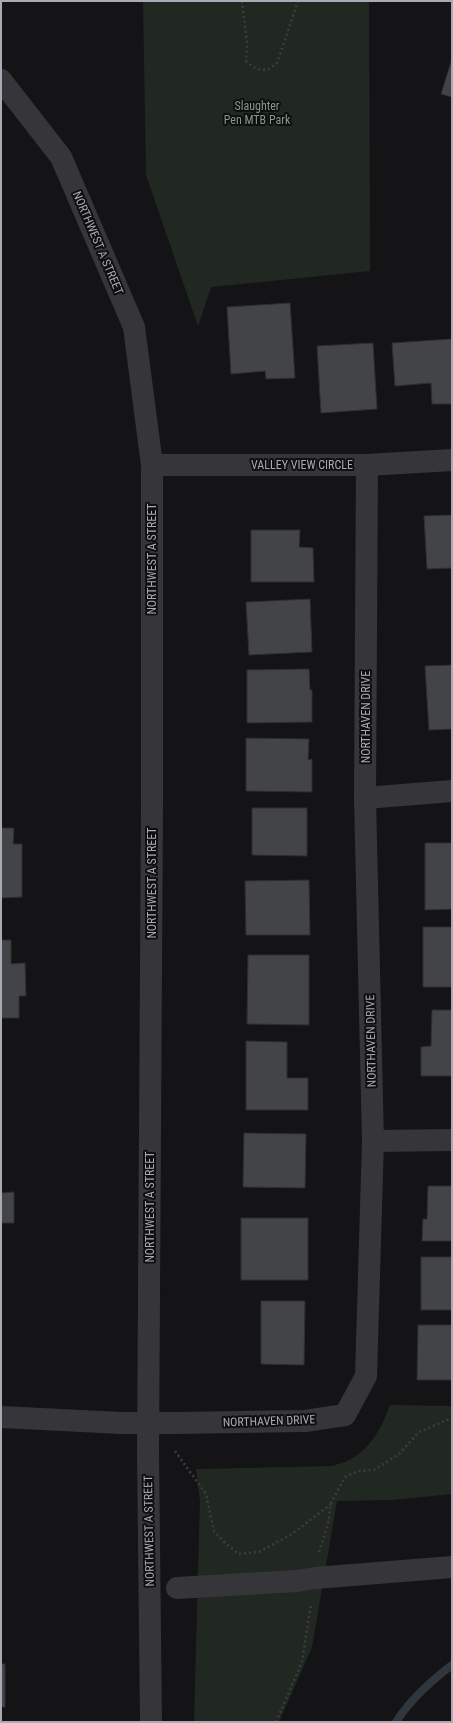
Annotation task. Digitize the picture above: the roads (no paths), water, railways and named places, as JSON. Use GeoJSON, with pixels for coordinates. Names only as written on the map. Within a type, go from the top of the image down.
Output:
{"type":"FeatureCollection","features":[{"type":"Feature","properties":{"kind":"street","name":"NORTHWEST A STREET"},"geometry":{"type":"LineString","coordinates":[[1,80],[61,157],[134,327],[152,465],[152,805],[148,1422],[151,1722]]}},
{"type":"Feature","properties":{"kind":"street","name":"VALLEY VIEW CIRCLE"},"geometry":{"type":"LineString","coordinates":[[152,465],[367,465],[452,460]]}},
{"type":"Feature","properties":{"kind":"street","name":"NORTHAVEN DRIVE"},"geometry":{"type":"LineString","coordinates":[[148,1422],[305,1421],[345,1415],[366,1376],[373,1141],[365,798],[367,465]]}},
{"type":"Feature","properties":{"kind":"street"},"geometry":{"type":"LineString","coordinates":[[365,798],[452,792]]}},
{"type":"Feature","properties":{"kind":"street"},"geometry":{"type":"LineString","coordinates":[[373,1141],[452,1140]]}},
{"type":"Feature","properties":{"kind":"street"},"geometry":{"type":"LineString","coordinates":[[1,1417],[121,1423],[148,1422]]}},
{"type":"Feature","properties":{"kind":"street"},"geometry":{"type":"LineString","coordinates":[[177,1588],[297,1581],[315,1578],[452,1568]]}},
{"type":"Feature","properties":{"kind":"waterway"},"geometry":{"type":"LineString","coordinates":[[396,1722],[421,1691],[452,1665]]}},
{"type":"Feature","properties":{"kind":"park label","name":"Slaughter Pen MTB Park"},"geometry":{"type":"Point","coordinates":[257,113]}}]}
